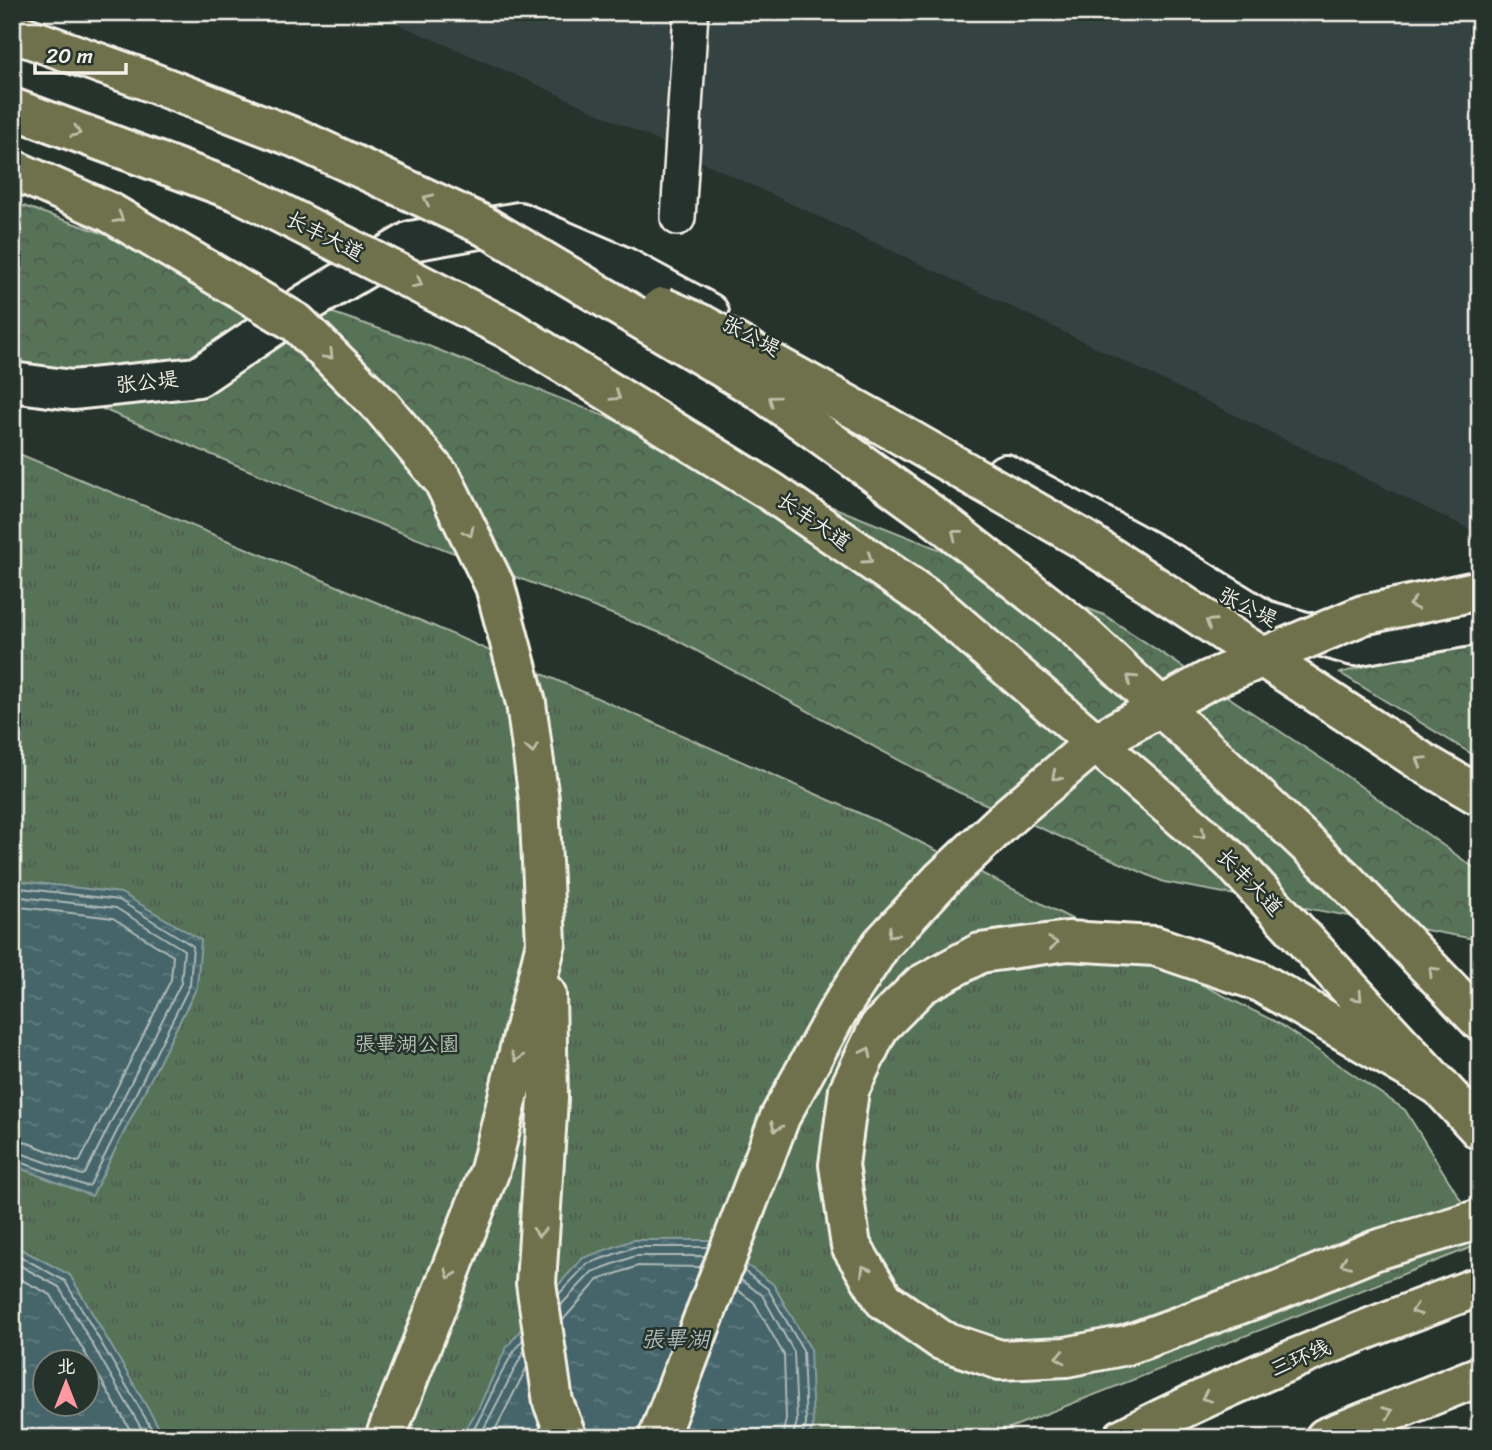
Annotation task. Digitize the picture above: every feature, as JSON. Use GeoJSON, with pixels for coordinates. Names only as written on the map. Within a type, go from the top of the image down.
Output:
{"type":"FeatureCollection","features":[{"type":"Feature","properties":{"kind":"highway"},"geometry":{"type":"LineString","coordinates":[[12,32],[296,138],[703,325],[1081,538],[1422,762],[1480,796]]}},
{"type":"Feature","properties":{"kind":"highway","name":"长丰大道"},"geometry":{"type":"LineString","coordinates":[[12,108],[237,191],[508,329],[769,491],[932,603],[1232,861],[1480,1130]]}},
{"type":"Feature","properties":{"kind":"highway"},"geometry":{"type":"LineString","coordinates":[[12,169],[109,212],[297,323],[382,407],[443,480],[495,586],[526,703],[539,800],[546,943],[548,1099],[536,1283],[552,1402],[567,1438]]}},
{"type":"Feature","properties":{"kind":"highway"},"geometry":{"type":"LineString","coordinates":[[481,224],[760,390],[939,520],[1075,627],[1343,878],[1480,1021]]}},
{"type":"Feature","properties":{"kind":"highway"},"geometry":{"type":"LineString","coordinates":[[658,1438],[780,1117],[838,1011],[881,945],[942,878],[1010,815],[1096,743],[1207,681],[1363,615],[1480,590]]}},
{"type":"Feature","properties":{"kind":"highway"},"geometry":{"type":"LineString","coordinates":[[1441,1087],[1258,981],[1155,946],[1068,941],[979,953],[921,985],[879,1027],[849,1090],[839,1165],[851,1246],[884,1300],[941,1340],[1000,1360],[1066,1357],[1127,1345],[1279,1290],[1376,1250],[1480,1219]]}},
{"type":"Feature","properties":{"kind":"highway"},"geometry":{"type":"LineString","coordinates":[[385,1438],[490,1170],[546,943]]}},
{"type":"Feature","properties":{"kind":"highway","name":"三环线"},"geometry":{"type":"LineString","coordinates":[[1123,1438],[1189,1405],[1396,1317],[1480,1286]]}},
{"type":"Feature","properties":{"kind":"highway"},"geometry":{"type":"LineString","coordinates":[[1325,1438],[1480,1376]]}},
{"type":"Feature","properties":{"kind":"street"},"geometry":{"type":"LineString","coordinates":[[678,218],[691,12]]}},
{"type":"Feature","properties":{"kind":"street","name":"张公堤"},"geometry":{"type":"LineString","coordinates":[[12,382],[72,390],[198,377],[307,303],[411,241],[519,222],[624,267],[1176,566],[1264,620],[1354,646],[1480,624]]}},
{"type":"Feature","properties":{"kind":"shaded area"},"geometry":{"type":"Polygon","coordinates":[[[371,12],[1480,12],[1480,534],[1029,315],[538,85],[371,12]]]}},
{"type":"Feature","properties":{"kind":"green space"},"geometry":{"type":"Polygon","coordinates":[[[12,202],[426,345],[1104,615],[1331,765],[1480,872],[1480,940],[1164,882],[958,792],[671,637],[351,513],[12,371],[12,202]]]}},
{"type":"Feature","properties":{"kind":"green space","name":"張畢湖公園"},"geometry":{"type":"Polygon","coordinates":[[[12,451],[431,625],[884,824],[1278,1023],[1405,1110],[1480,1231],[1480,1244],[984,1438],[12,1438],[12,451]]]}},
{"type":"Feature","properties":{"kind":"green space"},"geometry":{"type":"Polygon","coordinates":[[[1480,635],[1480,759],[1340,673],[1480,635]]]}},
{"type":"Feature","properties":{"kind":"water"},"geometry":{"type":"Polygon","coordinates":[[[12,880],[121,893],[201,940],[197,987],[92,1196],[12,1165],[12,880]]]}},
{"type":"Feature","properties":{"kind":"water","name":"張畢湖"},"geometry":{"type":"Polygon","coordinates":[[[633,1240],[712,1240],[773,1284],[810,1348],[813,1428],[806,1438],[460,1438],[478,1409],[506,1348],[550,1294],[583,1258],[633,1240]]]}},
{"type":"Feature","properties":{"kind":"water"},"geometry":{"type":"Polygon","coordinates":[[[12,1249],[23,1250],[70,1275],[165,1438],[12,1438],[12,1249]]]}}]}
